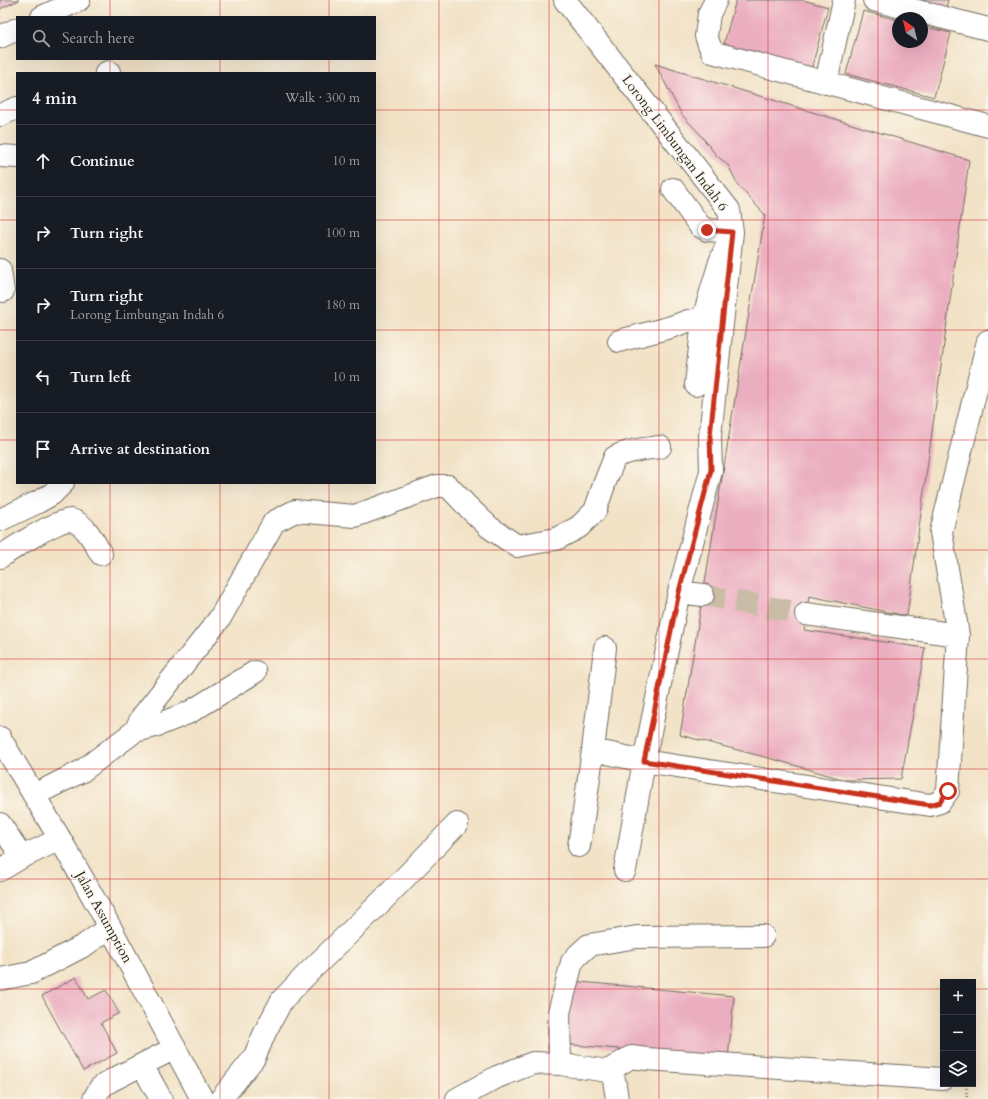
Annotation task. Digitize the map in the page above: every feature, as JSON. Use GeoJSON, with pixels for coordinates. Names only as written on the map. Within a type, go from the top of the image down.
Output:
{"type":"FeatureCollection","features":[{"type":"Feature","properties":{"kind":"street"},"geometry":{"type":"LineString","coordinates":[[44,16],[79,0]]}},
{"type":"Feature","properties":{"kind":"street","name":"Lorong Limbungan Indah 6"},"geometry":{"type":"LineString","coordinates":[[564,0],[729,210],[732,232],[710,436],[711,470],[679,592],[644,761],[625,870]]}},
{"type":"Feature","properties":{"kind":"street"},"geometry":{"type":"LineString","coordinates":[[716,0],[709,14],[706,36],[712,52],[988,126]]}},
{"type":"Feature","properties":{"kind":"street"},"geometry":{"type":"LineString","coordinates":[[826,83],[844,0]]}},
{"type":"Feature","properties":{"kind":"street"},"geometry":{"type":"LineString","coordinates":[[874,0],[988,28]]}},
{"type":"Feature","properties":{"kind":"street"},"geometry":{"type":"LineString","coordinates":[[0,37],[16,29]]}},
{"type":"Feature","properties":{"kind":"street"},"geometry":{"type":"LineString","coordinates":[[0,115],[16,108]]}},
{"type":"Feature","properties":{"kind":"street"},"geometry":{"type":"LineString","coordinates":[[0,156],[16,156]]}},
{"type":"Feature","properties":{"kind":"street"},"geometry":{"type":"LineString","coordinates":[[673,189],[700,226],[707,230],[732,232],[720,262],[703,319],[696,385]]}},
{"type":"Feature","properties":{"kind":"street"},"geometry":{"type":"LineString","coordinates":[[0,270],[3,291]]}},
{"type":"Feature","properties":{"kind":"street"},"geometry":{"type":"LineString","coordinates":[[619,341],[688,321],[703,319]]}},
{"type":"Feature","properties":{"kind":"street"},"geometry":{"type":"LineString","coordinates":[[593,750],[644,761],[930,805],[940,802],[948,791],[958,635],[941,532],[988,341]]}},
{"type":"Feature","properties":{"kind":"street"},"geometry":{"type":"LineString","coordinates":[[135,731],[142,717],[220,618],[274,522],[295,511],[355,516],[437,486],[448,486],[489,527],[517,546],[556,539],[579,527],[596,511],[615,457],[642,449],[660,447]]}},
{"type":"Feature","properties":{"kind":"street"},"geometry":{"type":"LineString","coordinates":[[0,520],[52,494],[62,484]]}},
{"type":"Feature","properties":{"kind":"street"},"geometry":{"type":"LineString","coordinates":[[0,556],[55,524],[70,520],[79,524],[91,536],[101,554]]}},
{"type":"Feature","properties":{"kind":"street"},"geometry":{"type":"LineString","coordinates":[[679,592],[703,594]]}},
{"type":"Feature","properties":{"kind":"street"},"geometry":{"type":"LineString","coordinates":[[806,614],[958,635]]}},
{"type":"Feature","properties":{"kind":"street"},"geometry":{"type":"LineString","coordinates":[[579,846],[593,750],[605,648]]}},
{"type":"Feature","properties":{"kind":"street"},"geometry":{"type":"LineString","coordinates":[[34,795],[82,771],[135,731],[155,726],[190,712],[255,672]]}},
{"type":"Feature","properties":{"kind":"street","name":"Jalan Assumption"},"geometry":{"type":"LineString","coordinates":[[0,738],[110,927],[202,1099]]}},
{"type":"Feature","properties":{"kind":"street"},"geometry":{"type":"LineString","coordinates":[[0,824],[22,858]]}},
{"type":"Feature","properties":{"kind":"street"},"geometry":{"type":"LineString","coordinates":[[221,1099],[254,1058],[266,1030],[282,1000],[457,824]]}},
{"type":"Feature","properties":{"kind":"street"},"geometry":{"type":"LineString","coordinates":[[0,870],[60,839]]}},
{"type":"Feature","properties":{"kind":"street"},"geometry":{"type":"LineString","coordinates":[[0,979],[31,973],[85,945],[110,927]]}},
{"type":"Feature","properties":{"kind":"street"},"geometry":{"type":"LineString","coordinates":[[560,1064],[559,1013],[572,962],[589,946],[637,937],[763,936]]}},
{"type":"Feature","properties":{"kind":"street"},"geometry":{"type":"LineString","coordinates":[[94,1099],[100,1088],[110,1081],[175,1048]]}},
{"type":"Feature","properties":{"kind":"street"},"geometry":{"type":"LineString","coordinates":[[457,1099],[497,1078],[533,1063],[560,1064],[608,1071],[631,1057],[940,1079]]}},
{"type":"Feature","properties":{"kind":"street"},"geometry":{"type":"LineString","coordinates":[[142,1065],[161,1099]]}},
{"type":"Feature","properties":{"kind":"street"},"geometry":{"type":"LineString","coordinates":[[608,1071],[614,1079],[617,1099]]}},
{"type":"Feature","properties":{"kind":"path"},"geometry":{"type":"LineString","coordinates":[[966,1087],[967,1099]]}},
{"type":"Feature","properties":{"kind":"building"},"geometry":{"type":"Polygon","coordinates":[[[0,0],[19,0],[0,9],[0,0]]]}},
{"type":"Feature","properties":{"kind":"building"},"geometry":{"type":"Polygon","coordinates":[[[736,0],[803,0],[828,7],[811,70],[723,47],[736,0]]]}},
{"type":"Feature","properties":{"kind":"building"},"geometry":{"type":"Polygon","coordinates":[[[921,0],[948,0],[946,7],[921,0]]]}},
{"type":"Feature","properties":{"kind":"building"},"geometry":{"type":"Polygon","coordinates":[[[863,11],[892,18],[892,48],[928,48],[928,27],[951,33],[934,97],[846,74],[863,11]]]}},
{"type":"Feature","properties":{"kind":"building"},"geometry":{"type":"Polygon","coordinates":[[[655,64],[969,160],[907,616],[809,596],[804,630],[925,648],[901,779],[845,780],[780,761],[680,735],[765,215],[738,185],[728,165],[716,155],[699,133],[682,115],[655,64]]]}},
{"type":"Feature","properties":{"kind":"building"},"geometry":{"type":"Polygon","coordinates":[[[76,977],[88,999],[106,990],[119,1013],[101,1023],[117,1053],[83,1071],[42,996],[76,977]]]}},
{"type":"Feature","properties":{"kind":"building"},"geometry":{"type":"Polygon","coordinates":[[[569,981],[734,996],[728,1059],[563,1044],[569,981]]]}},
{"type":"Feature","properties":{"kind":"tunnel"},"geometry":{"type":"LineString","coordinates":[[703,595],[806,614]]}},
{"type":"Feature","properties":{"kind":"route"},"geometry":{"type":"LineString","coordinates":[[707,230],[732,232],[710,436],[711,470],[679,592],[644,761],[930,805],[940,802],[948,791]]}}]}
